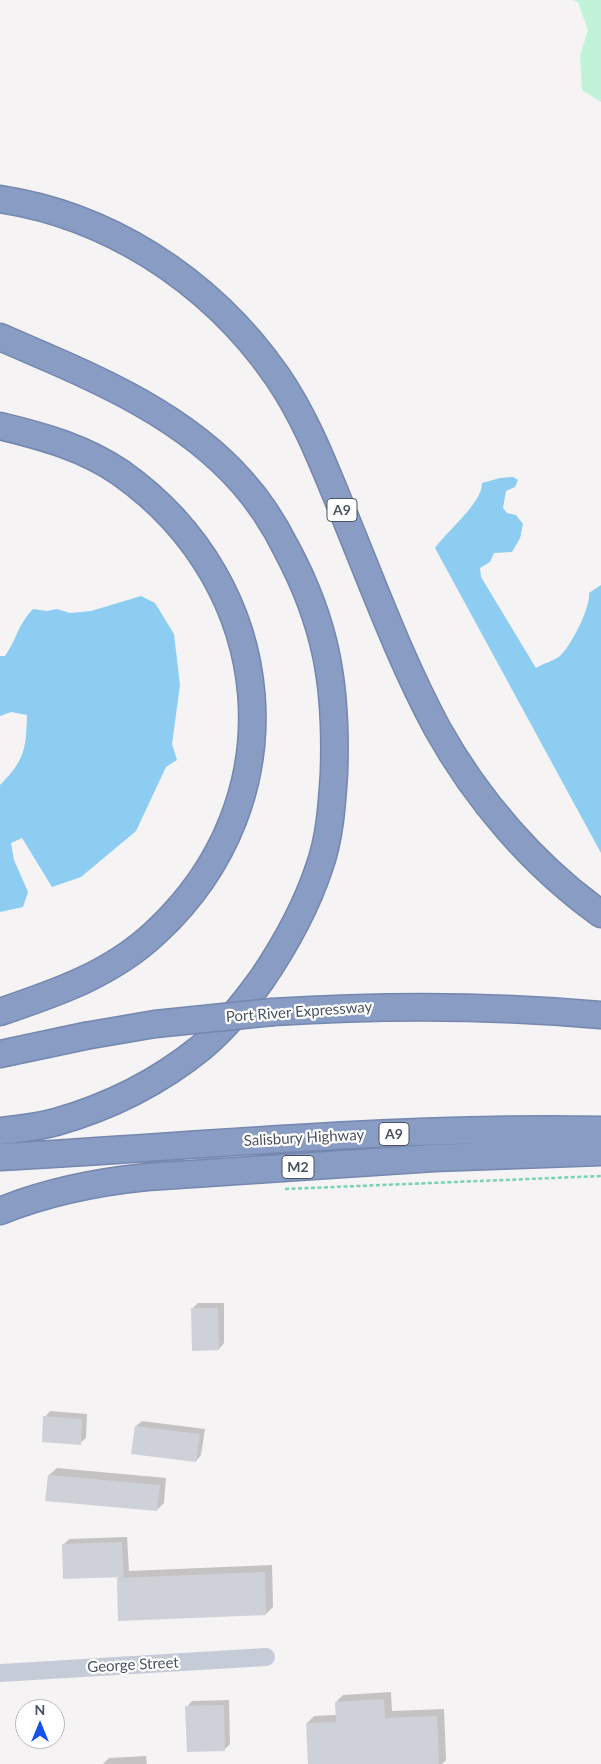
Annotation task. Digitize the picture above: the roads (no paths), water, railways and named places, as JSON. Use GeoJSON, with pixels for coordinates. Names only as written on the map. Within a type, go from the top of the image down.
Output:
{"type":"FeatureCollection","features":[{"type":"Feature","properties":{"kind":"highway","name":"A9"},"geometry":{"type":"LineString","coordinates":[[0,199],[72,218],[138,248],[193,285],[249,338],[278,378],[301,416],[328,474],[406,665],[454,757],[512,833],[562,882],[601,914]]}},
{"type":"Feature","properties":{"kind":"highway"},"geometry":{"type":"LineString","coordinates":[[0,337],[94,378],[145,405],[211,452],[242,481],[270,517],[307,588],[327,655],[335,738],[332,809],[320,868],[284,947],[239,1011],[202,1046],[152,1082],[115,1102],[54,1123],[0,1132]]}},
{"type":"Feature","properties":{"kind":"highway"},"geometry":{"type":"LineString","coordinates":[[0,426],[36,434],[77,449],[120,473],[159,505],[199,551],[221,588],[237,622],[249,667],[253,713],[250,756],[241,798],[222,846],[206,874],[183,904],[155,933],[124,957],[96,975],[70,987],[0,1012]]}},
{"type":"Feature","properties":{"kind":"highway","name":"Port River Expressway"},"geometry":{"type":"LineString","coordinates":[[0,1054],[85,1036],[155,1024],[272,1012],[357,1007],[446,1006],[601,1015]]}},
{"type":"Feature","properties":{"kind":"highway","name":"Salisbury Highway"},"geometry":{"type":"LineString","coordinates":[[186,1146],[374,1134],[512,1130],[601,1130]]}},
{"type":"Feature","properties":{"kind":"highway","name":"A9"},"geometry":{"type":"LineString","coordinates":[[0,1157],[186,1146]]}},
{"type":"Feature","properties":{"kind":"highway"},"geometry":{"type":"LineString","coordinates":[[0,1176],[186,1146]]}},
{"type":"Feature","properties":{"kind":"highway","name":"M2"},"geometry":{"type":"LineString","coordinates":[[0,1211],[57,1192],[113,1180],[434,1158],[601,1152]]}},
{"type":"Feature","properties":{"kind":"street","name":"George Street"},"geometry":{"type":"LineString","coordinates":[[0,1673],[266,1657]]}},
{"type":"Feature","properties":{"kind":"water"},"geometry":{"type":"Polygon","coordinates":[[[513,477],[518,480],[515,487],[506,491],[503,508],[507,513],[516,515],[523,524],[520,538],[512,552],[494,553],[490,562],[480,568],[481,577],[536,668],[557,658],[564,651],[575,635],[584,616],[589,593],[601,585],[601,853],[435,548],[477,499],[482,483],[513,477]]]}},
{"type":"Feature","properties":{"kind":"water"},"geometry":{"type":"Polygon","coordinates":[[[141,596],[155,603],[174,634],[180,685],[172,744],[177,760],[166,767],[136,831],[81,877],[52,887],[22,838],[11,843],[14,860],[28,892],[23,907],[0,912],[0,785],[19,761],[25,745],[27,715],[11,712],[0,716],[0,656],[5,656],[20,627],[33,609],[47,611],[57,609],[70,613],[91,611],[141,596]]]}}]}
